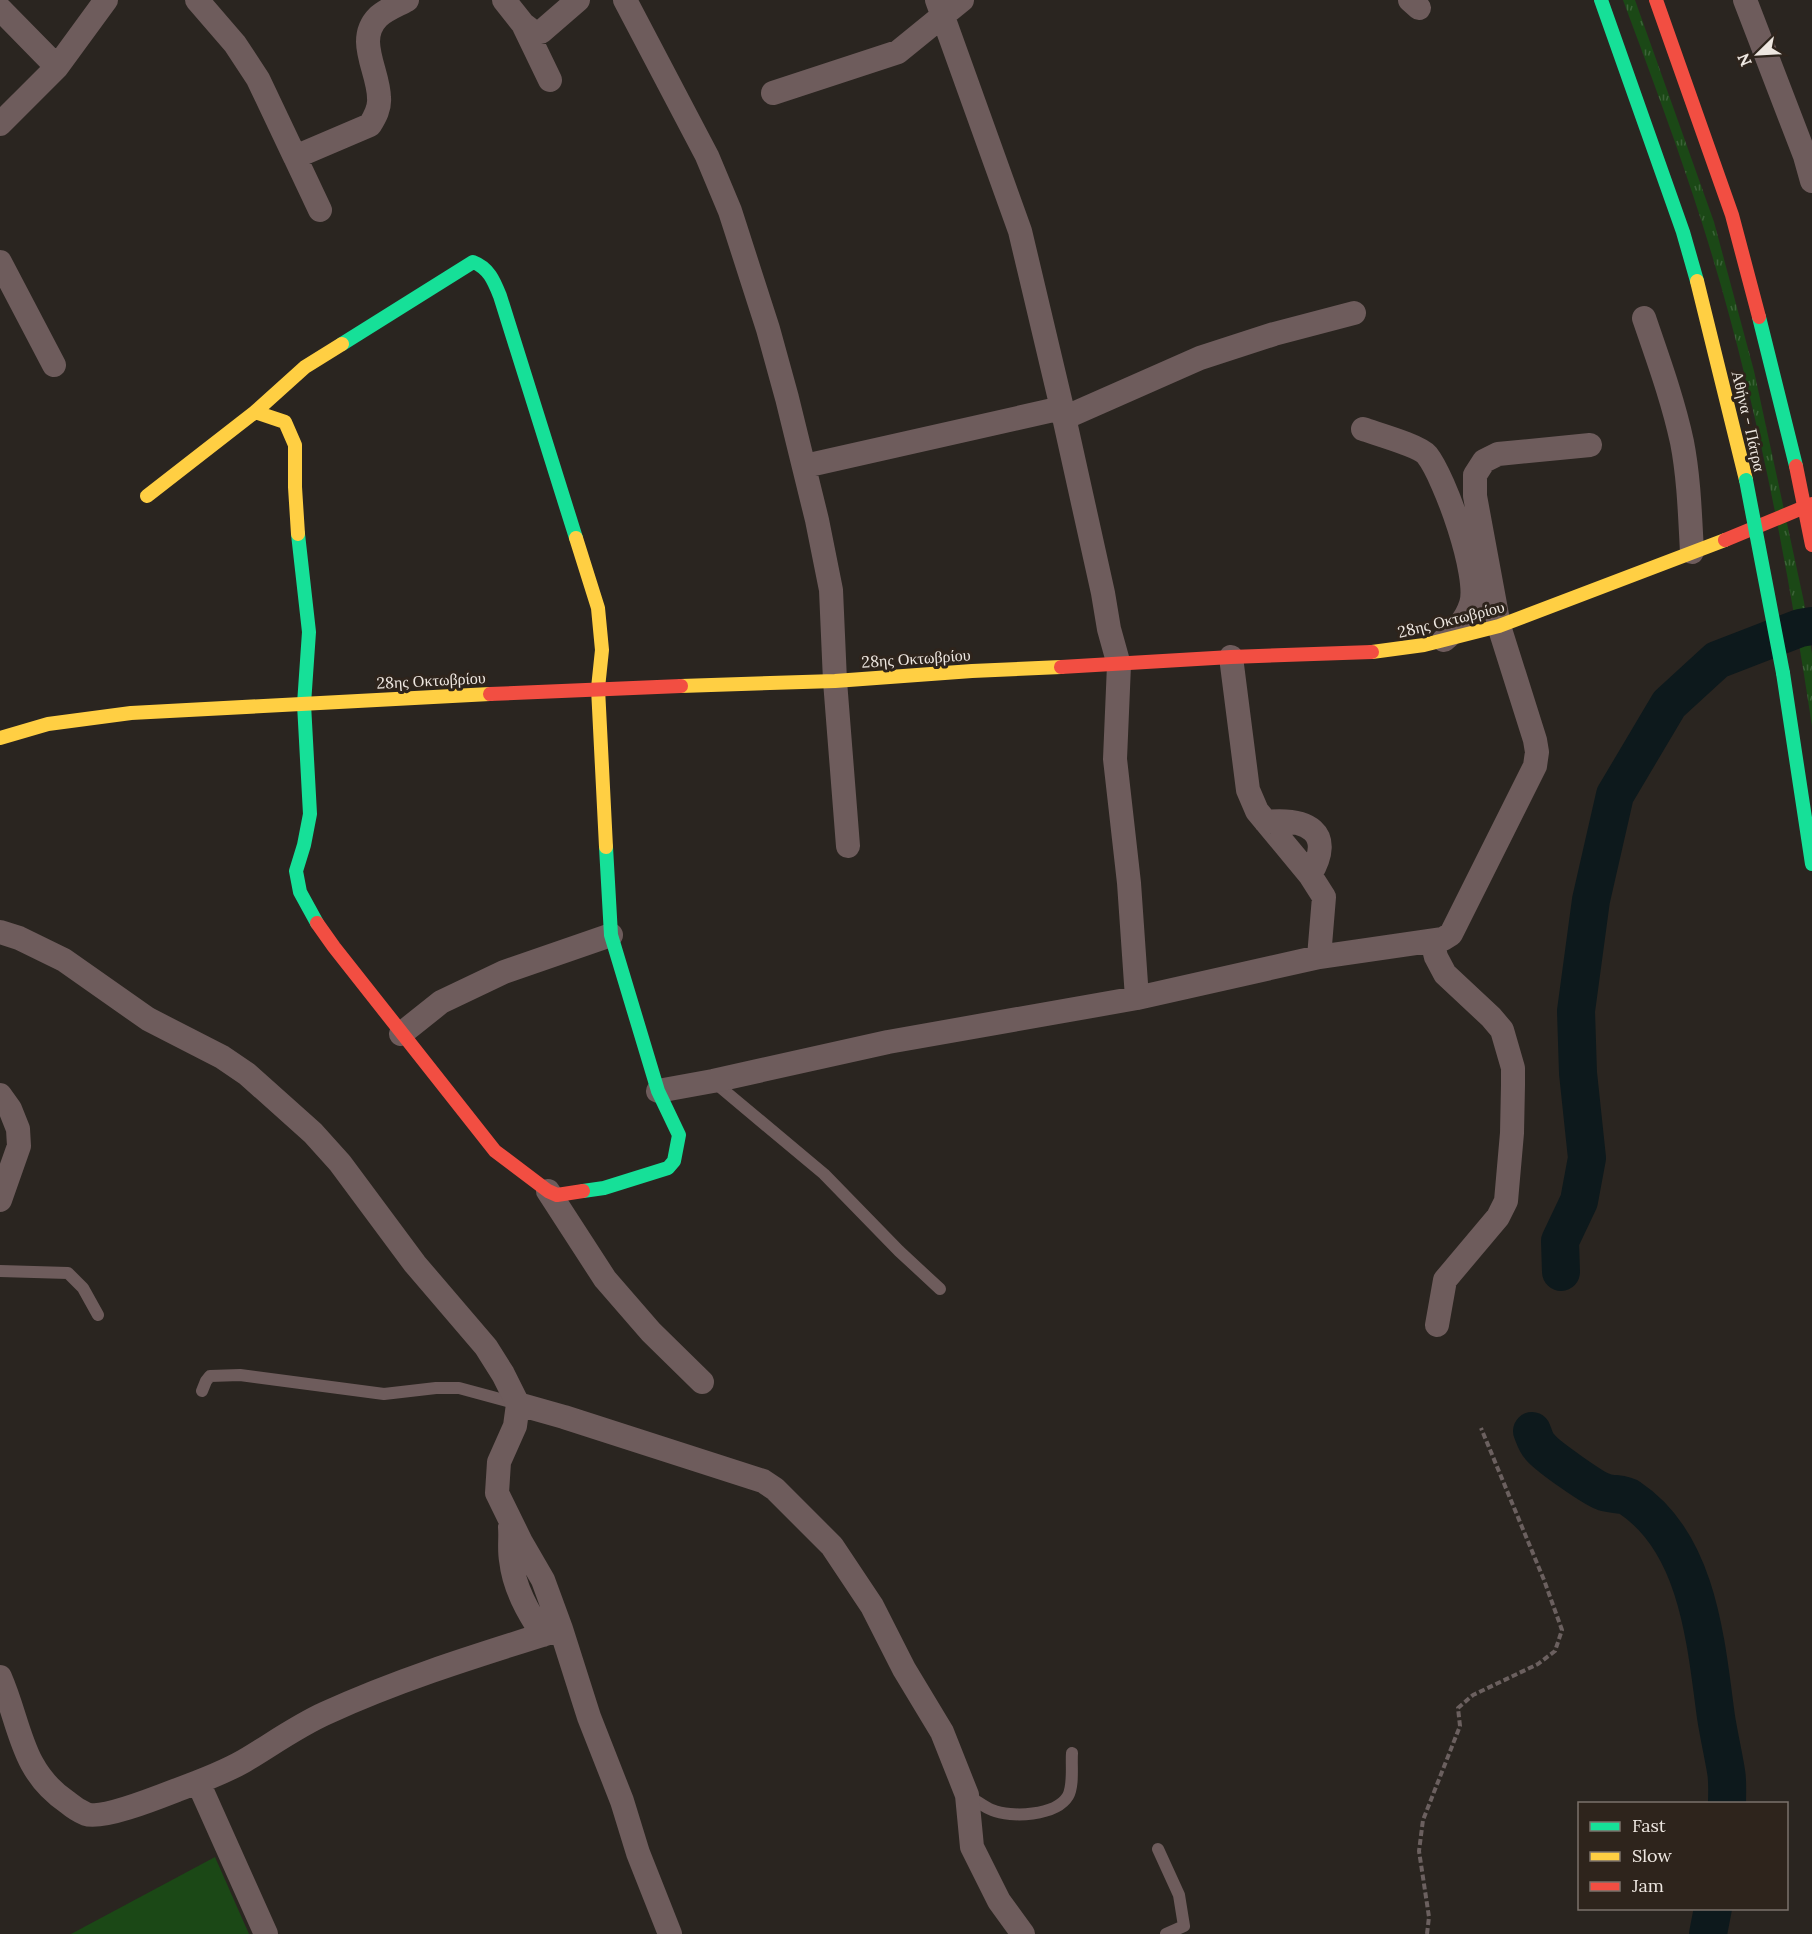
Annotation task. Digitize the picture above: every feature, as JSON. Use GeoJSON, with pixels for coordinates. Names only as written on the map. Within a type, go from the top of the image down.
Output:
{"type":"FeatureCollection","features":[{"type":"Feature","properties":{"kind":"main road","name":"Αθήνα - Πάτρα"},"geometry":{"type":"LineString","coordinates":[[1601,0],[1683,232],[1705,309],[1746,480],[1772,608],[1812,864]]}},
{"type":"Feature","properties":{"kind":"main road"},"geometry":{"type":"LineString","coordinates":[[1656,0],[1732,215],[1772,366],[1812,545]]}},
{"type":"Feature","properties":{"kind":"main road"},"geometry":{"type":"LineString","coordinates":[[147,496],[255,412],[305,367],[473,262],[484,265],[500,296],[598,608],[602,650],[598,688],[611,934],[658,1091],[679,1135],[677,1155],[668,1168],[595,1190],[566,1195],[557,1195],[548,1191],[495,1151],[401,1034],[311,914],[300,892],[296,871],[310,814],[304,704],[309,632],[300,557],[295,487],[295,445],[285,422],[255,412]]}},
{"type":"Feature","properties":{"kind":"main road","name":"28ης Οκτωβρίου"},"geometry":{"type":"LineString","coordinates":[[0,738],[48,724],[131,713],[598,688],[835,681],[972,671],[1386,651],[1499,626],[1812,504]]}},
{"type":"Feature","properties":{"kind":"street"},"geometry":{"type":"LineString","coordinates":[[4,111],[57,67],[106,0]]}},
{"type":"Feature","properties":{"kind":"street"},"geometry":{"type":"LineString","coordinates":[[197,0],[235,44],[258,79],[320,210]]}},
{"type":"Feature","properties":{"kind":"street"},"geometry":{"type":"LineString","coordinates":[[295,156],[370,125],[379,107],[380,96],[366,39],[379,16],[407,0]]}},
{"type":"Feature","properties":{"kind":"street"},"geometry":{"type":"LineString","coordinates":[[504,0],[522,24],[550,81]]}},
{"type":"Feature","properties":{"kind":"street"},"geometry":{"type":"LineString","coordinates":[[522,24],[532,31],[542,32],[578,0]]}},
{"type":"Feature","properties":{"kind":"street"},"geometry":{"type":"LineString","coordinates":[[625,0],[707,156],[730,211],[768,328],[805,466],[831,590],[835,681],[848,846]]}},
{"type":"Feature","properties":{"kind":"street"},"geometry":{"type":"LineString","coordinates":[[773,93],[898,52],[930,27],[940,7],[962,0]]}},
{"type":"Feature","properties":{"kind":"street"},"geometry":{"type":"LineString","coordinates":[[1745,0],[1812,181]]}},
{"type":"Feature","properties":{"kind":"street"},"geometry":{"type":"LineString","coordinates":[[940,7],[1017,222],[1063,413],[1103,593],[1108,629],[1119,665],[1115,759],[1129,882],[1137,998]]}},
{"type":"Feature","properties":{"kind":"street"},"geometry":{"type":"LineString","coordinates":[[0,9],[57,67]]}},
{"type":"Feature","properties":{"kind":"street"},"geometry":{"type":"LineString","coordinates":[[0,262],[54,365]]}},
{"type":"Feature","properties":{"kind":"street"},"geometry":{"type":"LineString","coordinates":[[805,466],[1063,413],[1200,358],[1274,334],[1354,313]]}},
{"type":"Feature","properties":{"kind":"street"},"geometry":{"type":"LineString","coordinates":[[1644,318],[1682,441],[1688,482],[1692,552]]}},
{"type":"Feature","properties":{"kind":"street"},"geometry":{"type":"LineString","coordinates":[[1364,429],[1417,447],[1427,454],[1454,512],[1467,551],[1473,588],[1471,603],[1461,626],[1444,640]]}},
{"type":"Feature","properties":{"kind":"street"},"geometry":{"type":"LineString","coordinates":[[658,1091],[888,1042],[1137,998],[1318,957],[1432,941],[1443,939],[1451,934],[1535,766],[1537,752],[1499,626],[1475,496],[1474,475],[1484,461],[1498,454],[1590,444]]}},
{"type":"Feature","properties":{"kind":"street"},"geometry":{"type":"LineString","coordinates":[[1231,657],[1248,790],[1257,811],[1266,822],[1288,820],[1312,829],[1321,845],[1318,862],[1310,875],[1324,897],[1318,957]]}},
{"type":"Feature","properties":{"kind":"street"},"geometry":{"type":"LineString","coordinates":[[0,932],[19,938],[64,960],[148,1019],[222,1057],[247,1074],[313,1133],[357,1185],[415,1264],[486,1347],[518,1404],[515,1426],[499,1462],[497,1493],[543,1580],[552,1632],[596,1735],[670,1934]]}},
{"type":"Feature","properties":{"kind":"street"},"geometry":{"type":"LineString","coordinates":[[401,1034],[441,1002],[504,972],[611,934]]}},
{"type":"Feature","properties":{"kind":"street"},"geometry":{"type":"LineString","coordinates":[[1432,941],[1436,957],[1445,974],[1502,1030],[1513,1068],[1512,1133],[1506,1201],[1498,1217],[1445,1280],[1437,1325]]}},
{"type":"Feature","properties":{"kind":"street"},"geometry":{"type":"LineString","coordinates":[[0,1095],[10,1109],[18,1129],[19,1146],[0,1200]]}},
{"type":"Feature","properties":{"kind":"street"},"geometry":{"type":"LineString","coordinates":[[548,1191],[605,1279],[651,1332],[702,1382]]}},
{"type":"Feature","properties":{"kind":"street"},"geometry":{"type":"LineString","coordinates":[[518,1404],[763,1481],[775,1489],[832,1546],[872,1606],[904,1669],[942,1732],[967,1795],[972,1847],[999,1901],[1023,1934]]}},
{"type":"Feature","properties":{"kind":"street"},"geometry":{"type":"LineString","coordinates":[[0,1677],[31,1764],[40,1779],[54,1793],[84,1814],[94,1816],[138,1804],[198,1782],[243,1762],[277,1739],[324,1713],[441,1668],[552,1632]]}},
{"type":"Feature","properties":{"kind":"street"},"geometry":{"type":"LineString","coordinates":[[198,1782],[266,1934]]}},
{"type":"Feature","properties":{"kind":"lane"},"geometry":{"type":"LineString","coordinates":[[713,1081],[824,1174],[899,1251],[940,1289]]}},
{"type":"Feature","properties":{"kind":"lane"},"geometry":{"type":"LineString","coordinates":[[0,1271],[68,1273],[83,1288],[98,1315]]}},
{"type":"Feature","properties":{"kind":"lane"},"geometry":{"type":"LineString","coordinates":[[202,1391],[210,1376],[230,1375],[384,1394],[436,1388],[459,1388],[518,1404]]}},
{"type":"Feature","properties":{"kind":"lane"},"geometry":{"type":"LineString","coordinates":[[967,1795],[991,1810],[1002,1813],[1036,1813],[1049,1810],[1068,1795],[1072,1753]]}},
{"type":"Feature","properties":{"kind":"lane"},"geometry":{"type":"LineString","coordinates":[[1158,1849],[1179,1894],[1184,1926],[1166,1934]]}},
{"type":"Feature","properties":{"kind":"path"},"geometry":{"type":"LineString","coordinates":[[1427,1934],[1429,1917],[1419,1851],[1423,1820],[1460,1726],[1458,1708],[1473,1695],[1538,1664],[1555,1651],[1562,1630],[1544,1580],[1481,1428]]}},
{"type":"Feature","properties":{"kind":"green space"},"geometry":{"type":"Polygon","coordinates":[[[1623,0],[1635,0],[1714,222],[1754,371],[1804,602],[1812,654],[1812,726],[1780,537],[1738,349],[1694,198],[1623,0]]]}},
{"type":"Feature","properties":{"kind":"green space"},"geometry":{"type":"Polygon","coordinates":[[[215,1857],[249,1934],[71,1934],[215,1857]]]}},
{"type":"Feature","properties":{"kind":"waterway"},"geometry":{"type":"LineString","coordinates":[[1561,1272],[1560,1241],[1579,1201],[1587,1158],[1578,1073],[1576,1011],[1591,900],[1615,795],[1669,704],[1717,660],[1800,628],[1812,626]]}},
{"type":"Feature","properties":{"kind":"waterway"},"geometry":{"type":"LineString","coordinates":[[1532,1431],[1544,1451],[1581,1479],[1599,1490],[1630,1498],[1653,1518],[1671,1541],[1685,1568],[1703,1628],[1727,1775],[1727,1802]]}},
{"type":"Feature","properties":{"kind":"waterway"},"geometry":{"type":"LineString","coordinates":[[1708,1934],[1713,1910]]}},
{"type":"Feature","properties":{"kind":"traffic: fast"},"geometry":{"type":"LineString","coordinates":[[1601,0],[1683,232],[1697,281]]}},
{"type":"Feature","properties":{"kind":"traffic: fast"},"geometry":{"type":"LineString","coordinates":[[342,344],[473,262],[487,271],[500,296],[576,538]]}},
{"type":"Feature","properties":{"kind":"traffic: fast"},"geometry":{"type":"LineString","coordinates":[[1759,317],[1796,466]]}},
{"type":"Feature","properties":{"kind":"traffic: fast"},"geometry":{"type":"LineString","coordinates":[[1746,480],[1783,673]]}},
{"type":"Feature","properties":{"kind":"traffic: fast"},"geometry":{"type":"LineString","coordinates":[[298,534],[309,632],[304,704],[310,814],[296,871],[300,892],[317,923]]}},
{"type":"Feature","properties":{"kind":"traffic: fast"},"geometry":{"type":"LineString","coordinates":[[1783,673],[1812,864]]}},
{"type":"Feature","properties":{"kind":"traffic: fast"},"geometry":{"type":"LineString","coordinates":[[583,1191],[604,1188],[668,1168],[674,1161],[679,1135],[658,1091],[611,935],[606,847]]}},
{"type":"Feature","properties":{"kind":"traffic: slow"},"geometry":{"type":"LineString","coordinates":[[1697,281],[1746,480]]}},
{"type":"Feature","properties":{"kind":"traffic: slow"},"geometry":{"type":"LineString","coordinates":[[255,412],[305,367],[342,344]]}},
{"type":"Feature","properties":{"kind":"traffic: slow"},"geometry":{"type":"LineString","coordinates":[[147,496],[255,412],[285,422],[295,445],[298,534]]}},
{"type":"Feature","properties":{"kind":"traffic: slow"},"geometry":{"type":"LineString","coordinates":[[576,538],[598,608],[602,650],[598,688],[606,847]]}},
{"type":"Feature","properties":{"kind":"traffic: slow"},"geometry":{"type":"LineString","coordinates":[[1372,652],[1424,645],[1499,626],[1725,540]]}},
{"type":"Feature","properties":{"kind":"traffic: slow"},"geometry":{"type":"LineString","coordinates":[[681,686],[835,681],[1061,667]]}},
{"type":"Feature","properties":{"kind":"traffic: slow"},"geometry":{"type":"LineString","coordinates":[[0,738],[48,724],[131,713],[490,694]]}},
{"type":"Feature","properties":{"kind":"traffic: jam"},"geometry":{"type":"LineString","coordinates":[[1656,0],[1732,215],[1759,317]]}},
{"type":"Feature","properties":{"kind":"traffic: jam"},"geometry":{"type":"LineString","coordinates":[[1796,466],[1812,545]]}},
{"type":"Feature","properties":{"kind":"traffic: jam"},"geometry":{"type":"LineString","coordinates":[[1725,540],[1812,504]]}},
{"type":"Feature","properties":{"kind":"traffic: jam"},"geometry":{"type":"LineString","coordinates":[[1061,667],[1372,652]]}},
{"type":"Feature","properties":{"kind":"traffic: jam"},"geometry":{"type":"LineString","coordinates":[[490,694],[681,686]]}},
{"type":"Feature","properties":{"kind":"traffic: jam"},"geometry":{"type":"LineString","coordinates":[[317,923],[495,1151],[548,1191],[557,1195],[583,1191]]}}]}
